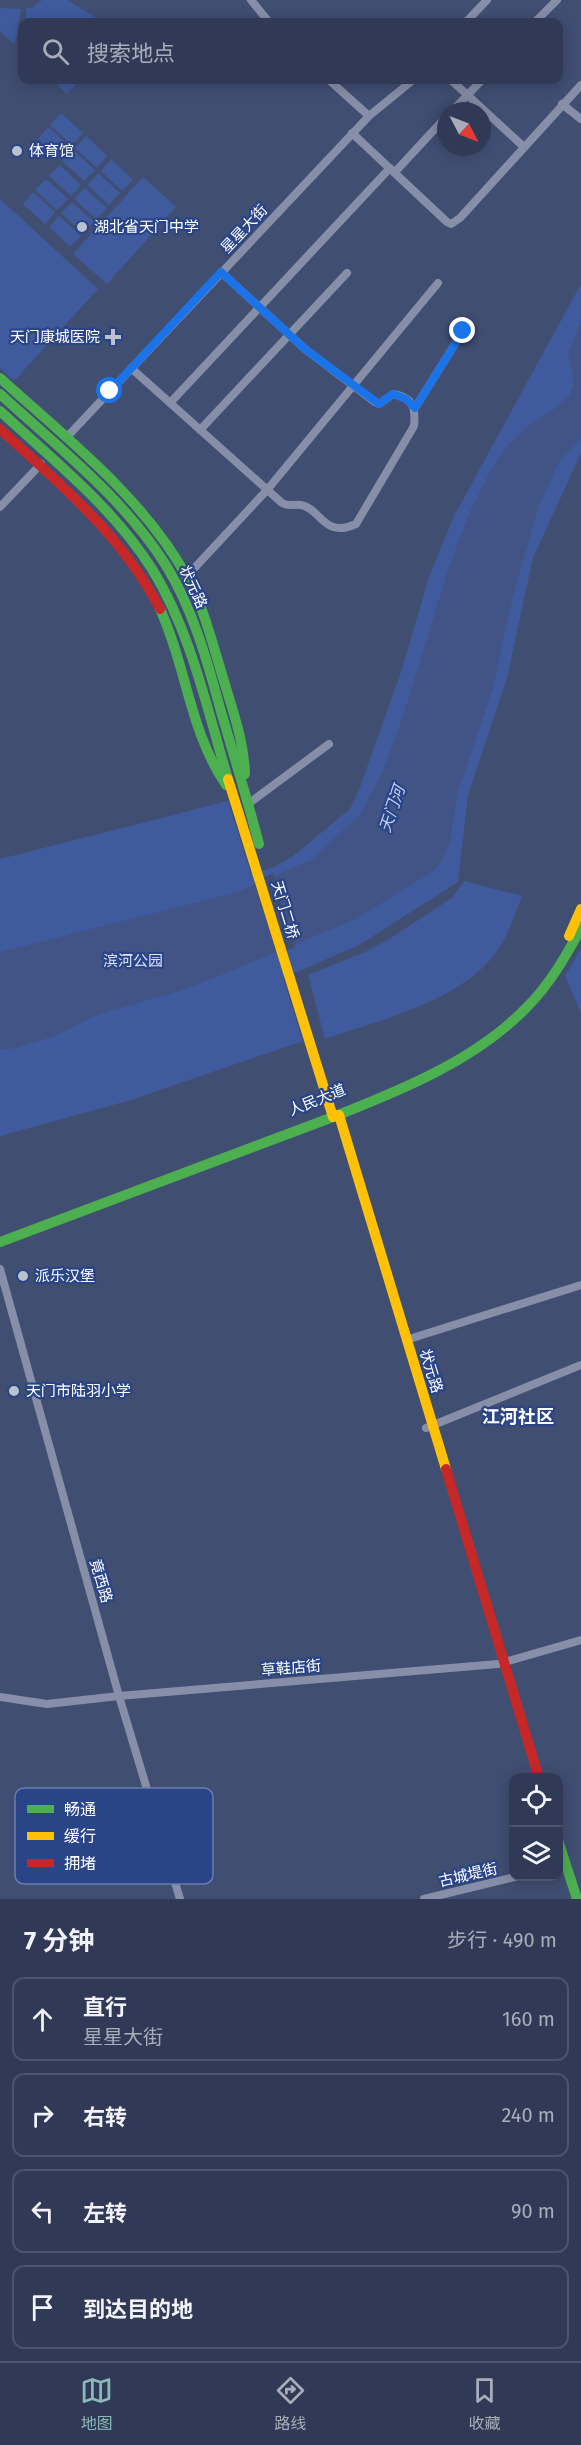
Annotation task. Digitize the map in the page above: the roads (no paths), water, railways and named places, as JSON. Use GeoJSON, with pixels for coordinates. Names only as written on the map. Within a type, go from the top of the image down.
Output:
{"type":"FeatureCollection","features":[{"type":"Feature","properties":{"kind":"main road"},"geometry":{"type":"LineString","coordinates":[[0,378],[61,443],[123,493],[155,529],[187,576],[209,628],[242,739],[245,759],[239,794]]}},
{"type":"Feature","properties":{"kind":"main road","name":"状元路"},"geometry":{"type":"LineString","coordinates":[[0,394],[61,443],[133,522],[166,565],[185,603],[205,656],[239,794],[256,852]]}},
{"type":"Feature","properties":{"kind":"main road","name":"状元路"},"geometry":{"type":"LineString","coordinates":[[0,411],[89,495],[135,544],[157,578],[177,618],[239,794],[248,804],[256,852]]}},
{"type":"Feature","properties":{"kind":"main road"},"geometry":{"type":"LineString","coordinates":[[0,429],[124,549],[154,596],[167,626],[206,756],[239,794]]}},
{"type":"Feature","properties":{"kind":"main road"},"geometry":{"type":"LineString","coordinates":[[87,511],[89,495]]}},
{"type":"Feature","properties":{"kind":"main road"},"geometry":{"type":"LineString","coordinates":[[133,522],[155,529]]}},
{"type":"Feature","properties":{"kind":"main road"},"geometry":{"type":"LineString","coordinates":[[124,549],[135,544]]}},
{"type":"Feature","properties":{"kind":"main road","name":"天门二桥"},"geometry":{"type":"LineString","coordinates":[[256,852],[294,975]]}},
{"type":"Feature","properties":{"kind":"main road","name":"人民大道"},"geometry":{"type":"LineString","coordinates":[[0,1236],[335,1113],[463,1054],[494,1033],[524,1005],[551,970],[581,909]]}},
{"type":"Feature","properties":{"kind":"main road","name":"人民大道"},"geometry":{"type":"LineString","coordinates":[[0,1242],[443,1069],[499,1034],[542,991],[579,932]]}},
{"type":"Feature","properties":{"kind":"main road","name":"状元路"},"geometry":{"type":"LineString","coordinates":[[294,975],[532,1773]]}},
{"type":"Feature","properties":{"kind":"main road","name":"状元路"},"geometry":{"type":"LineString","coordinates":[[335,1113],[406,1340],[429,1427]]}},
{"type":"Feature","properties":{"kind":"main road","name":"状元路"},"geometry":{"type":"LineString","coordinates":[[501,1664],[537,1773]]}},
{"type":"Feature","properties":{"kind":"main road"},"geometry":{"type":"LineString","coordinates":[[563,1869],[577,1899]]}},
{"type":"Feature","properties":{"kind":"main road"},"geometry":{"type":"LineString","coordinates":[[563,1873],[570,1899]]}},
{"type":"Feature","properties":{"kind":"street"},"geometry":{"type":"LineString","coordinates":[[251,0],[266,18]]}},
{"type":"Feature","properties":{"kind":"street"},"geometry":{"type":"LineString","coordinates":[[470,18],[487,0]]}},
{"type":"Feature","properties":{"kind":"street"},"geometry":{"type":"LineString","coordinates":[[539,18],[557,0]]}},
{"type":"Feature","properties":{"kind":"street"},"geometry":{"type":"LineString","coordinates":[[333,84],[369,116]]}},
{"type":"Feature","properties":{"kind":"street","name":"星星大街"},"geometry":{"type":"LineString","coordinates":[[0,507],[352,133],[408,84]]}},
{"type":"Feature","properties":{"kind":"street"},"geometry":{"type":"LineString","coordinates":[[456,84],[524,147]]}},
{"type":"Feature","properties":{"kind":"street"},"geometry":{"type":"LineString","coordinates":[[460,102],[478,84]]}},
{"type":"Feature","properties":{"kind":"street"},"geometry":{"type":"LineString","coordinates":[[352,133],[451,224],[460,218],[581,85]]}},
{"type":"Feature","properties":{"kind":"street"},"geometry":{"type":"LineString","coordinates":[[562,104],[581,119]]}},
{"type":"Feature","properties":{"kind":"street"},"geometry":{"type":"LineString","coordinates":[[170,403],[260,307],[437,126]]}},
{"type":"Feature","properties":{"kind":"street"},"geometry":{"type":"LineString","coordinates":[[221,272],[305,349],[375,402],[379,404],[393,394],[406,399],[415,408]]}},
{"type":"Feature","properties":{"kind":"street"},"geometry":{"type":"LineString","coordinates":[[200,430],[347,273]]}},
{"type":"Feature","properties":{"kind":"street"},"geometry":{"type":"LineString","coordinates":[[187,576],[267,490],[438,283]]}},
{"type":"Feature","properties":{"kind":"street"},"geometry":{"type":"LineString","coordinates":[[131,368],[287,506],[306,507],[331,527],[351,526],[356,524],[414,426],[415,408],[463,331]]}},
{"type":"Feature","properties":{"kind":"street"},"geometry":{"type":"LineString","coordinates":[[248,804],[329,744]]}},
{"type":"Feature","properties":{"kind":"street","name":"竟西路"},"geometry":{"type":"LineString","coordinates":[[0,1269],[147,1788]]}},
{"type":"Feature","properties":{"kind":"street"},"geometry":{"type":"LineString","coordinates":[[406,1340],[581,1285]]}},
{"type":"Feature","properties":{"kind":"street"},"geometry":{"type":"LineString","coordinates":[[429,1427],[581,1365]]}},
{"type":"Feature","properties":{"kind":"street","name":"草鞋店街"},"geometry":{"type":"LineString","coordinates":[[0,1697],[47,1704],[501,1664],[581,1640]]}},
{"type":"Feature","properties":{"kind":"street","name":"古城堤街"},"geometry":{"type":"LineString","coordinates":[[424,1899],[509,1878]]}},
{"type":"Feature","properties":{"kind":"street","name":"竟西路"},"geometry":{"type":"LineString","coordinates":[[175,1884],[180,1899]]}},
{"type":"Feature","properties":{"kind":"water","name":"天门河"},"geometry":{"type":"Polygon","coordinates":[[[581,321],[581,438],[560,460],[539,505],[512,599],[493,688],[457,795],[450,841],[442,861],[435,870],[356,919],[192,987],[94,1016],[58,1035],[16,1048],[0,1050],[0,952],[238,892],[313,859],[361,813],[385,766],[404,713],[450,564],[468,516],[493,466],[508,445],[529,425],[559,406],[570,394],[574,383],[568,353],[581,321]]]}},
{"type":"Feature","properties":{"kind":"place","name":"体育馆"},"geometry":{"type":"Point","coordinates":[17,151]}},
{"type":"Feature","properties":{"kind":"place","name":"湖北省天门中学"},"geometry":{"type":"Point","coordinates":[82,227]}},
{"type":"Feature","properties":{"kind":"place","name":"天门康城医院"},"geometry":{"type":"Point","coordinates":[113,337]}},
{"type":"Feature","properties":{"kind":"place","name":"派乐汉堡"},"geometry":{"type":"Point","coordinates":[23,1276]}},
{"type":"Feature","properties":{"kind":"place","name":"天门市陆羽小学"},"geometry":{"type":"Point","coordinates":[14,1391]}},
{"type":"Feature","properties":{"kind":"district","name":"江河社区"},"geometry":{"type":"Point","coordinates":[518,1417]}},
{"type":"Feature","properties":{"kind":"park label","name":"滨河公园"},"geometry":{"type":"Point","coordinates":[133,961]}}]}
